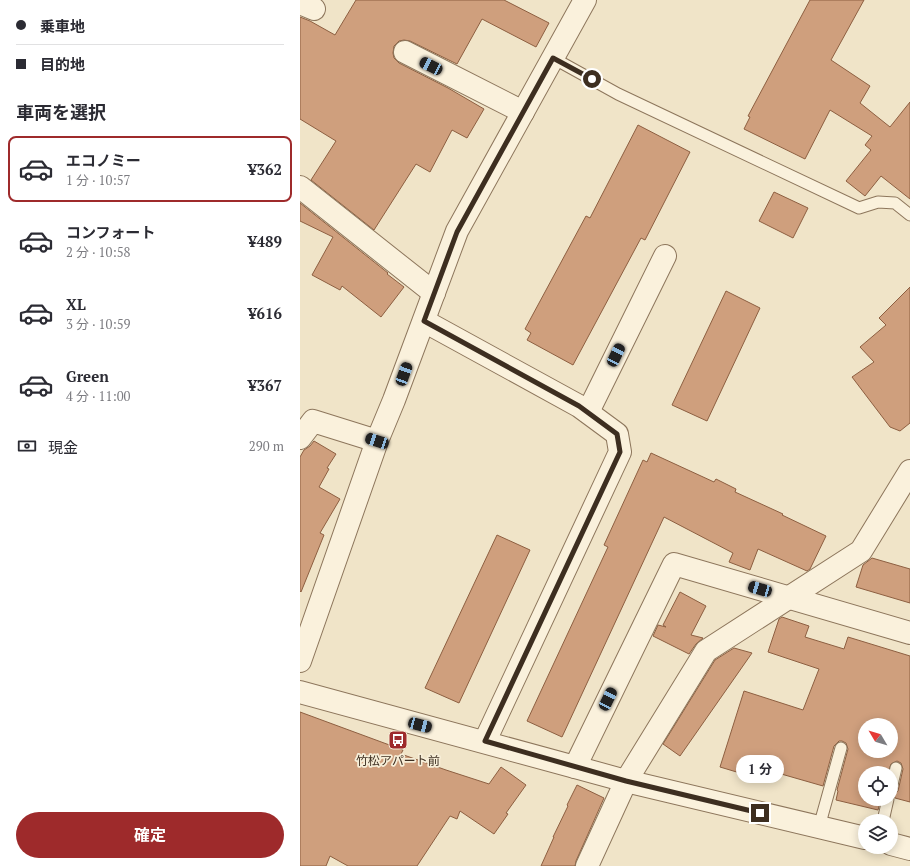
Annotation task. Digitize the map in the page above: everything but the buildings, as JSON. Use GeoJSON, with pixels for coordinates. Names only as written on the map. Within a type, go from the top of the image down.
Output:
{"type":"FeatureCollection","features":[{"type":"Feature","properties":{"kind":"street"},"geometry":{"type":"LineString","coordinates":[[300,661],[377,441],[394,400],[457,232],[585,0]]}},
{"type":"Feature","properties":{"kind":"street"},"geometry":{"type":"LineString","coordinates":[[405,52],[523,112]]}},
{"type":"Feature","properties":{"kind":"street"},"geometry":{"type":"LineString","coordinates":[[300,187],[434,292]]}},
{"type":"Feature","properties":{"kind":"street"},"geometry":{"type":"LineString","coordinates":[[588,412],[665,256]]}},
{"type":"Feature","properties":{"kind":"street"},"geometry":{"type":"LineString","coordinates":[[424,321],[588,412],[617,434],[620,452],[485,741]]}},
{"type":"Feature","properties":{"kind":"street"},"geometry":{"type":"LineString","coordinates":[[300,438],[313,420],[377,441]]}},
{"type":"Feature","properties":{"kind":"street"},"geometry":{"type":"LineString","coordinates":[[588,866],[626,781],[706,651],[861,551],[910,471]]}},
{"type":"Feature","properties":{"kind":"street"},"geometry":{"type":"LineString","coordinates":[[575,767],[674,564],[910,633]]}},
{"type":"Feature","properties":{"kind":"street"},"geometry":{"type":"LineString","coordinates":[[300,692],[485,741],[626,781],[858,836]]}},
{"type":"Feature","properties":{"kind":"street"},"geometry":{"type":"LineString","coordinates":[[898,845],[910,848]]}},
{"type":"Feature","properties":{"kind":"lane"},"geometry":{"type":"LineString","coordinates":[[553,58],[618,94],[859,208],[878,202],[895,203],[910,215]]}},
{"type":"Feature","properties":{"kind":"lane"},"geometry":{"type":"LineString","coordinates":[[819,827],[840,748]]}},
{"type":"Feature","properties":{"kind":"place","name":"竹松アパート前"},"geometry":{"type":"Point","coordinates":[398,740]}},
{"type":"Feature","properties":{"kind":"route"},"geometry":{"type":"LineString","coordinates":[[592,79],[553,58],[457,232],[424,321],[579,406],[617,434],[620,452],[485,741],[626,781],[760,813]]}}]}
